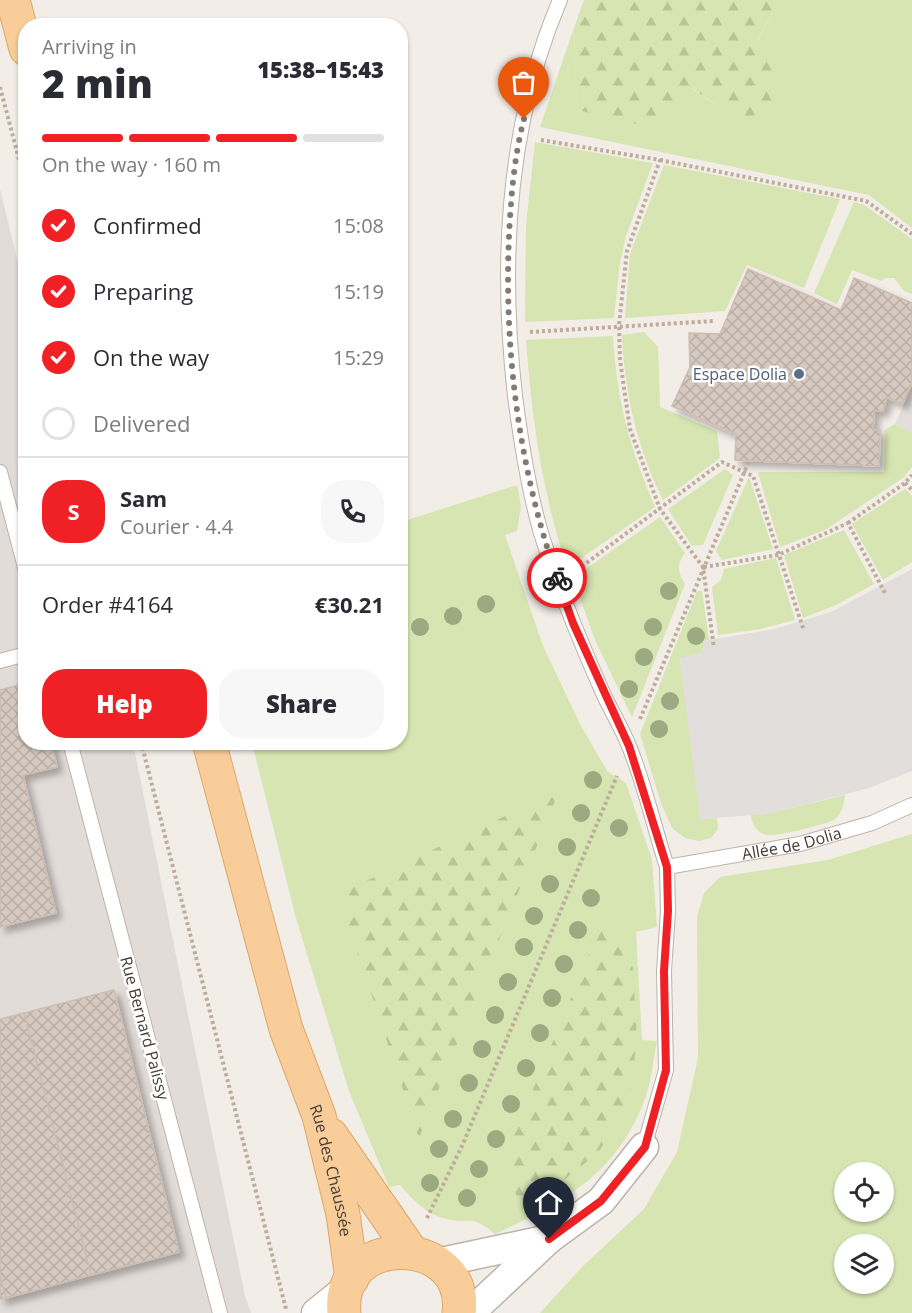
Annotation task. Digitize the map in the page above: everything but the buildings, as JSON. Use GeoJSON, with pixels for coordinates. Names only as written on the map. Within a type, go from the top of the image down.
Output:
{"type":"FeatureCollection","features":[{"type":"Feature","properties":{"kind":"main road"},"geometry":{"type":"LineString","coordinates":[[13,0],[18,19]]}},
{"type":"Feature","properties":{"kind":"main road"},"geometry":{"type":"LineString","coordinates":[[211,750],[286,1029],[319,1116]]}},
{"type":"Feature","properties":{"kind":"main road","name":"Rue des Chaussée"},"geometry":{"type":"LineString","coordinates":[[319,1116],[424,1257],[449,1276],[457,1292],[459,1313]]}},
{"type":"Feature","properties":{"kind":"main road","name":"Rue des Chaussée"},"geometry":{"type":"LineString","coordinates":[[319,1116],[343,1214],[348,1293]]}},
{"type":"Feature","properties":{"kind":"main road"},"geometry":{"type":"LineString","coordinates":[[348,1293],[363,1265],[377,1256],[393,1251],[424,1257]]}},
{"type":"Feature","properties":{"kind":"street"},"geometry":{"type":"LineString","coordinates":[[470,1313],[549,1239],[601,1201],[645,1147]]}},
{"type":"Feature","properties":{"kind":"street"},"geometry":{"type":"LineString","coordinates":[[424,1257],[549,1239]]}},
{"type":"Feature","properties":{"kind":"street"},"geometry":{"type":"LineString","coordinates":[[316,1313],[348,1293]]}},
{"type":"Feature","properties":{"kind":"lane"},"geometry":{"type":"LineString","coordinates":[[560,0],[537,66],[519,136],[511,194],[508,334],[522,453],[541,531],[559,584],[604,695],[629,746],[667,867],[668,911],[664,971],[666,1070],[645,1147]]}},
{"type":"Feature","properties":{"kind":"lane"},"geometry":{"type":"LineString","coordinates":[[0,472],[18,541]]}},
{"type":"Feature","properties":{"kind":"lane"},"geometry":{"type":"LineString","coordinates":[[0,661],[18,656]]}},
{"type":"Feature","properties":{"kind":"lane","name":"Rue Bernard Palissy"},"geometry":{"type":"LineString","coordinates":[[72,750],[220,1313]]}},
{"type":"Feature","properties":{"kind":"lane","name":"Allée de Dolia"},"geometry":{"type":"LineString","coordinates":[[667,867],[800,844],[872,823],[912,805]]}},
{"type":"Feature","properties":{"kind":"path"},"geometry":{"type":"LineString","coordinates":[[0,87],[18,156]]}},
{"type":"Feature","properties":{"kind":"path"},"geometry":{"type":"LineString","coordinates":[[519,136],[660,160],[866,201],[912,234]]}},
{"type":"Feature","properties":{"kind":"path"},"geometry":{"type":"LineString","coordinates":[[660,160],[627,250],[619,325],[620,360],[630,429],[660,509],[703,567],[714,648]]}},
{"type":"Feature","properties":{"kind":"path"},"geometry":{"type":"LineString","coordinates":[[508,334],[619,325],[714,321]]}},
{"type":"Feature","properties":{"kind":"path"},"geometry":{"type":"LineString","coordinates":[[424,1257],[462,1146],[749,461]]}},
{"type":"Feature","properties":{"kind":"path"},"geometry":{"type":"LineString","coordinates":[[559,584],[722,462],[753,476],[804,631]]}},
{"type":"Feature","properties":{"kind":"path"},"geometry":{"type":"LineString","coordinates":[[703,567],[778,555],[848,523],[905,483],[912,475]]}},
{"type":"Feature","properties":{"kind":"path"},"geometry":{"type":"LineString","coordinates":[[905,483],[912,490]]}},
{"type":"Feature","properties":{"kind":"path"},"geometry":{"type":"LineString","coordinates":[[848,523],[886,595]]}},
{"type":"Feature","properties":{"kind":"path"},"geometry":{"type":"LineString","coordinates":[[143,750],[286,1313]]}},
{"type":"Feature","properties":{"kind":"shaded area"},"geometry":{"type":"Polygon","coordinates":[[[0,189],[18,262],[18,750],[134,750],[245,1296],[251,1313],[0,1313],[0,189]]]}},
{"type":"Feature","properties":{"kind":"shaded area"},"geometry":{"type":"Polygon","coordinates":[[[912,387],[912,433],[895,424],[912,387]]]}},
{"type":"Feature","properties":{"kind":"shaded area"},"geometry":{"type":"Polygon","coordinates":[[[912,569],[912,771],[869,788],[768,814],[700,819],[680,658],[701,653],[704,641],[775,629],[831,612],[912,569]]]}},
{"type":"Feature","properties":{"kind":"green space"},"geometry":{"type":"Polygon","coordinates":[[[584,0],[779,0],[757,41],[780,66],[775,101],[760,129],[723,119],[722,109],[692,88],[657,129],[577,110],[574,28],[584,0]]]}},
{"type":"Feature","properties":{"kind":"green space"},"geometry":{"type":"Polygon","coordinates":[[[779,0],[912,0],[912,228],[869,195],[540,127],[574,28],[577,110],[657,129],[691,88],[722,109],[779,0]]]}},
{"type":"Feature","properties":{"kind":"green space"},"geometry":{"type":"Polygon","coordinates":[[[535,142],[653,163],[626,236],[620,262],[614,318],[525,322],[526,225],[535,142]]]}},
{"type":"Feature","properties":{"kind":"green space"},"geometry":{"type":"Polygon","coordinates":[[[664,165],[840,199],[804,288],[747,265],[725,311],[625,318],[630,254],[664,165]]]}},
{"type":"Feature","properties":{"kind":"green space"},"geometry":{"type":"Polygon","coordinates":[[[854,202],[864,205],[912,239],[912,294],[904,291],[894,278],[884,278],[881,281],[852,270],[837,304],[814,293],[854,202]]]}},
{"type":"Feature","properties":{"kind":"green space"},"geometry":{"type":"Polygon","coordinates":[[[644,332],[658,347],[660,407],[717,431],[720,458],[663,500],[639,440],[626,379],[622,335],[644,332]]]}},
{"type":"Feature","properties":{"kind":"green space"},"geometry":{"type":"Polygon","coordinates":[[[613,336],[621,403],[631,443],[655,507],[567,568],[551,511],[539,455],[526,340],[613,336]]]}},
{"type":"Feature","properties":{"kind":"green space"},"geometry":{"type":"Polygon","coordinates":[[[895,424],[912,433],[912,467],[903,478],[825,530],[780,547],[758,472],[884,472],[885,430],[895,424]]]}},
{"type":"Feature","properties":{"kind":"green space"},"geometry":{"type":"Polygon","coordinates":[[[725,469],[733,475],[703,545],[692,546],[668,509],[725,469]]]}},
{"type":"Feature","properties":{"kind":"green space"},"geometry":{"type":"Polygon","coordinates":[[[749,477],[773,549],[722,560],[716,551],[749,477]]]}},
{"type":"Feature","properties":{"kind":"green space"},"geometry":{"type":"Polygon","coordinates":[[[517,485],[521,506],[517,531],[505,535],[543,646],[580,724],[607,771],[626,783],[652,860],[657,927],[636,932],[642,1040],[657,1041],[646,1097],[631,1129],[601,1169],[564,1198],[495,1234],[475,1222],[455,1221],[432,1214],[420,1206],[400,1185],[389,1187],[349,1091],[296,918],[254,750],[408,750],[408,520],[517,485]]]}},
{"type":"Feature","properties":{"kind":"green space"},"geometry":{"type":"Polygon","coordinates":[[[905,489],[912,496],[912,562],[883,580],[852,524],[905,489]]]}},
{"type":"Feature","properties":{"kind":"green space"},"geometry":{"type":"Polygon","coordinates":[[[660,517],[685,553],[680,561],[679,569],[685,584],[632,717],[595,640],[573,578],[660,517]]]}},
{"type":"Feature","properties":{"kind":"green space"},"geometry":{"type":"Polygon","coordinates":[[[844,530],[874,584],[836,605],[803,618],[784,555],[844,530]]]}},
{"type":"Feature","properties":{"kind":"green space"},"geometry":{"type":"Polygon","coordinates":[[[776,558],[795,620],[760,629],[718,635],[712,587],[721,580],[724,569],[776,558]]]}},
{"type":"Feature","properties":{"kind":"green space"},"geometry":{"type":"Polygon","coordinates":[[[697,591],[702,591],[709,640],[704,641],[702,653],[680,659],[701,819],[717,818],[718,829],[711,838],[699,841],[685,838],[672,828],[661,803],[640,734],[697,591]]]}},
{"type":"Feature","properties":{"kind":"green space"},"geometry":{"type":"Polygon","coordinates":[[[559,791],[419,1138],[338,894],[559,791]]]}},
{"type":"Feature","properties":{"kind":"green space"},"geometry":{"type":"Polygon","coordinates":[[[845,795],[842,809],[834,820],[782,834],[768,835],[758,831],[751,815],[767,814],[845,795]]]}},
{"type":"Feature","properties":{"kind":"green space"},"geometry":{"type":"Polygon","coordinates":[[[912,834],[912,1313],[540,1313],[582,1267],[644,1209],[677,1152],[698,1058],[697,917],[704,893],[720,877],[828,860],[912,834]]]}},
{"type":"Feature","properties":{"kind":"green space"},"geometry":{"type":"Polygon","coordinates":[[[607,912],[633,968],[637,1042],[629,1098],[599,1152],[521,1214],[506,1154],[607,912]]]}},
{"type":"Feature","properties":{"kind":"way so far"},"geometry":{"type":"LineString","coordinates":[[524,119],[519,136],[511,194],[508,334],[522,453],[541,531],[557,578]]}},
{"type":"Feature","properties":{"kind":"place","name":"Espace Dolia"},"geometry":{"type":"Point","coordinates":[799,374]}},
{"type":"Feature","properties":{"kind":"route"},"geometry":{"type":"LineString","coordinates":[[549,1239],[601,1201],[645,1147],[666,1070],[664,971],[668,911],[667,867],[629,746],[573,623],[557,578]]}}]}
